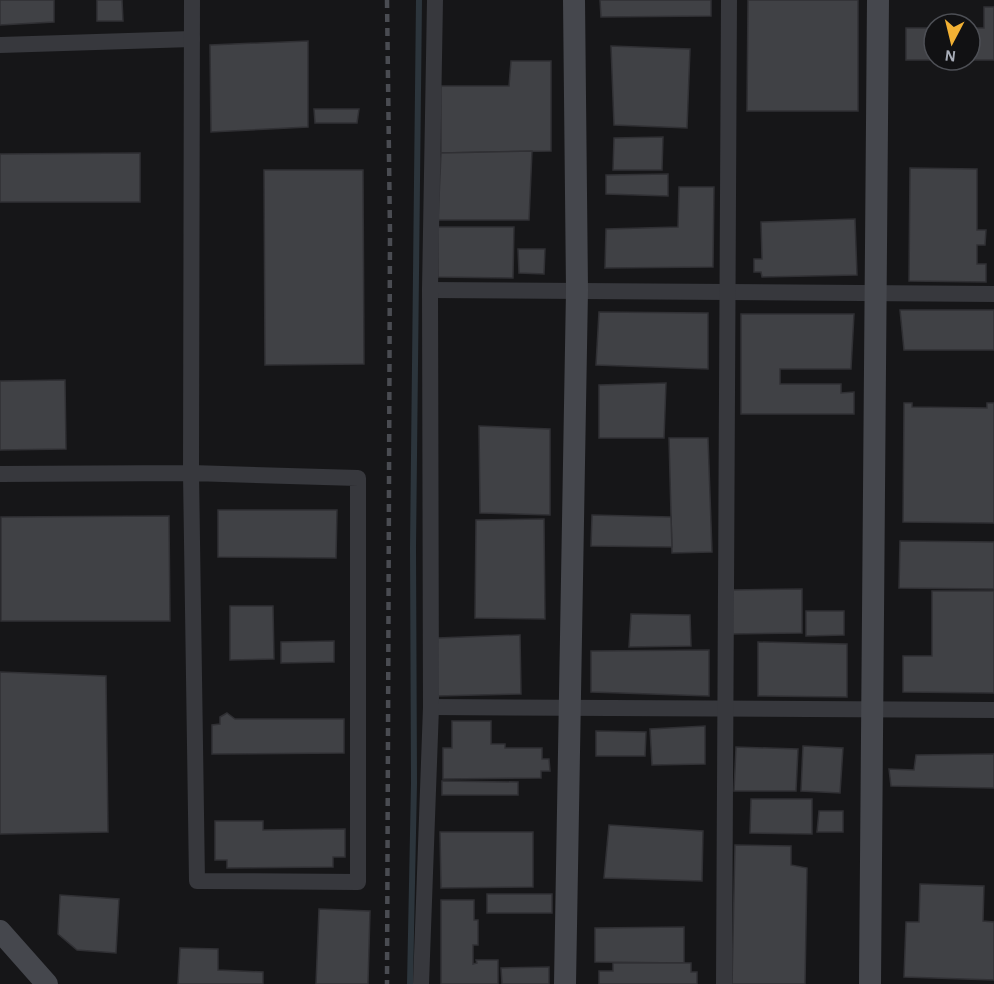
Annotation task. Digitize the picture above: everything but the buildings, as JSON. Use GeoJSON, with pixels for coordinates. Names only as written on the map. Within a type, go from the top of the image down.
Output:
{"type":"FeatureCollection","features":[{"type":"Feature","properties":{"kind":"street"},"geometry":{"type":"LineString","coordinates":[[0,474],[191,473],[358,478],[358,882],[197,881],[191,473],[192,0]]}},
{"type":"Feature","properties":{"kind":"street"},"geometry":{"type":"LineString","coordinates":[[421,984],[431,707],[430,290],[435,0]]}},
{"type":"Feature","properties":{"kind":"street"},"geometry":{"type":"LineString","coordinates":[[565,984],[577,290],[574,0]]}},
{"type":"Feature","properties":{"kind":"street"},"geometry":{"type":"LineString","coordinates":[[724,984],[729,0]]}},
{"type":"Feature","properties":{"kind":"street"},"geometry":{"type":"LineString","coordinates":[[870,984],[878,0]]}},
{"type":"Feature","properties":{"kind":"street"},"geometry":{"type":"LineString","coordinates":[[0,45],[192,39]]}},
{"type":"Feature","properties":{"kind":"street"},"geometry":{"type":"LineString","coordinates":[[430,290],[994,294]]}},
{"type":"Feature","properties":{"kind":"street"},"geometry":{"type":"LineString","coordinates":[[431,707],[994,710]]}},
{"type":"Feature","properties":{"kind":"street"},"geometry":{"type":"LineString","coordinates":[[0,930],[47,984]]}},
{"type":"Feature","properties":{"kind":"waterway"},"geometry":{"type":"LineString","coordinates":[[410,984],[414,783],[413,548],[419,0]]}},
{"type":"Feature","properties":{"kind":"railway"},"geometry":{"type":"LineString","coordinates":[[387,0],[390,234],[387,984]]}}]}
